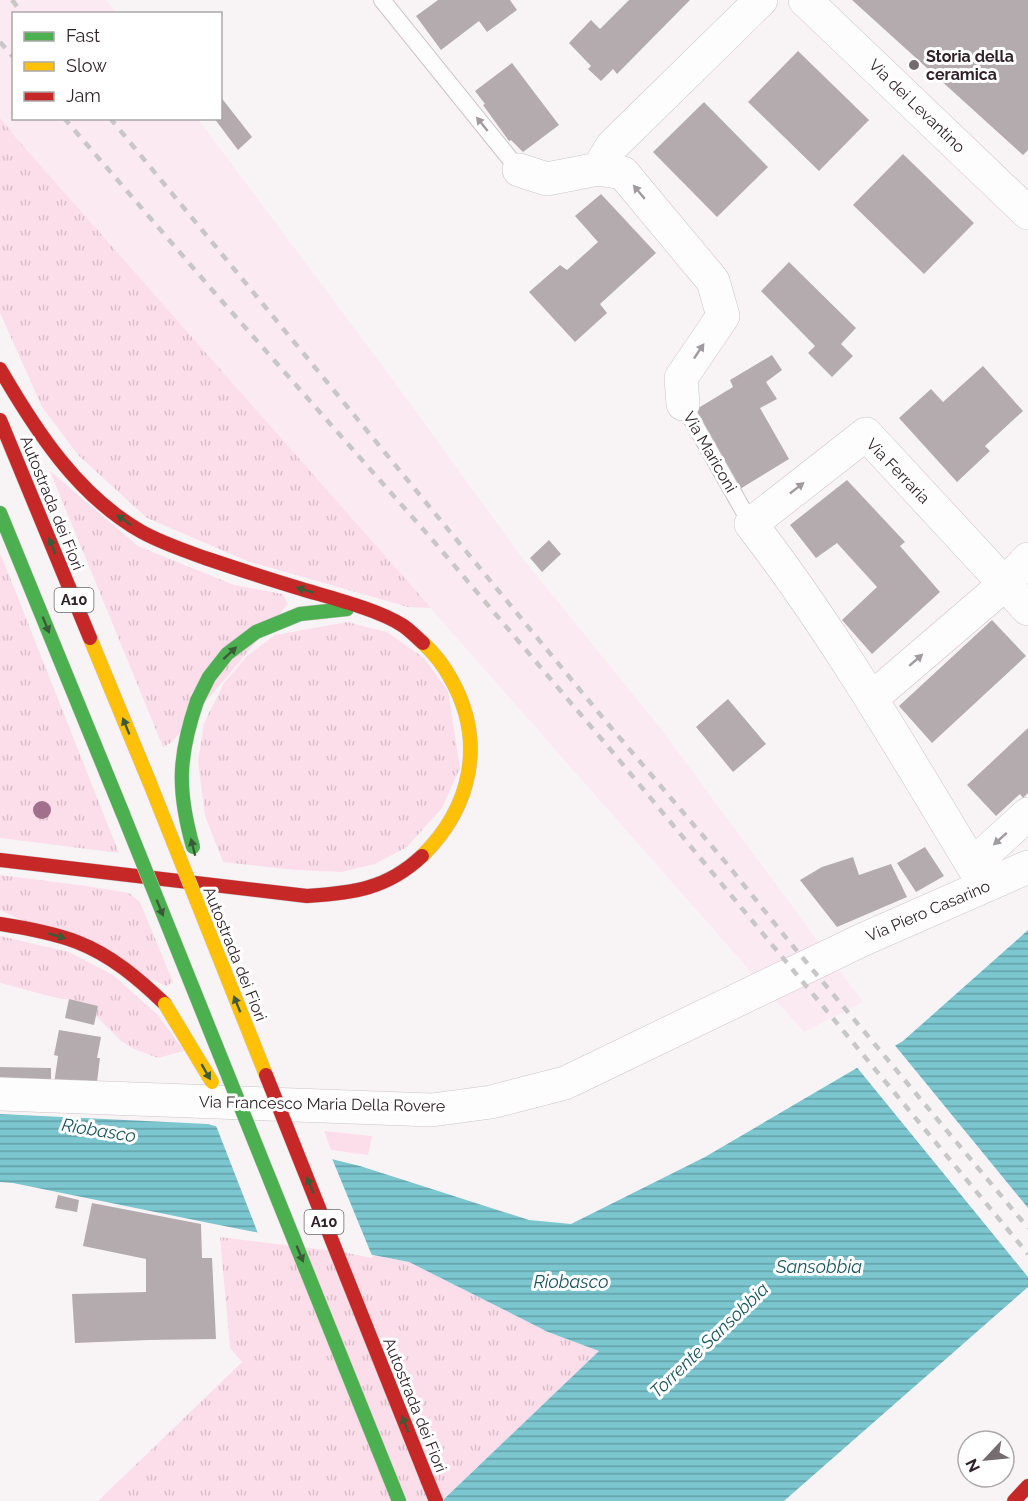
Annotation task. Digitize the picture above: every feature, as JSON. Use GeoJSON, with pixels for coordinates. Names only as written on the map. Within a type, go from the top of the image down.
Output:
{"type":"FeatureCollection","features":[{"type":"Feature","properties":{"kind":"main road"},"geometry":{"type":"LineString","coordinates":[[0,369],[42,436],[68,468],[94,497],[126,522],[158,541],[225,565],[361,607],[404,626],[434,653],[454,680],[468,716],[472,748],[466,785],[456,813],[435,844],[409,869],[385,882],[353,893],[307,896],[0,860]]}},
{"type":"Feature","properties":{"kind":"main road","name":"Autostrada dei Fiori"},"geometry":{"type":"LineString","coordinates":[[0,420],[149,781],[436,1501]]}},
{"type":"Feature","properties":{"kind":"main road","name":"A10"},"geometry":{"type":"LineString","coordinates":[[0,513],[399,1501]]}},
{"type":"Feature","properties":{"kind":"main road"},"geometry":{"type":"LineString","coordinates":[[222,965],[183,806],[181,780],[183,754],[187,729],[197,701],[209,677],[227,654],[256,632],[300,614],[361,607]]}},
{"type":"Feature","properties":{"kind":"main road"},"geometry":{"type":"LineString","coordinates":[[0,924],[48,933],[79,943],[108,959],[149,988],[165,1004],[176,1021],[270,1180]]}},
{"type":"Feature","properties":{"kind":"main road"},"geometry":{"type":"LineString","coordinates":[[1014,1501],[1028,1486]]}},
{"type":"Feature","properties":{"kind":"street"},"geometry":{"type":"LineString","coordinates":[[598,169],[612,146],[760,0]]}},
{"type":"Feature","properties":{"kind":"street","name":"Via dei Levantino"},"geometry":{"type":"LineString","coordinates":[[805,0],[1028,213]]}},
{"type":"Feature","properties":{"kind":"street","name":"Via Mariconi"},"geometry":{"type":"LineString","coordinates":[[519,170],[547,179],[598,169],[622,173],[713,281],[723,316],[681,378],[683,404]]}},
{"type":"Feature","properties":{"kind":"street","name":"Via Ferraria"},"geometry":{"type":"LineString","coordinates":[[751,524],[866,434],[1028,609]]}},
{"type":"Feature","properties":{"kind":"street","name":"Via Mariconi"},"geometry":{"type":"LineString","coordinates":[[751,524],[784,567],[872,698],[978,876]]}},
{"type":"Feature","properties":{"kind":"street"},"geometry":{"type":"LineString","coordinates":[[872,698],[1005,584],[1028,559]]}},
{"type":"Feature","properties":{"kind":"street","name":"Via Piero Casarino"},"geometry":{"type":"LineString","coordinates":[[978,876],[1028,814]]}},
{"type":"Feature","properties":{"kind":"street","name":"Via Piero Casarino"},"geometry":{"type":"LineString","coordinates":[[829,955],[978,876],[1028,867]]}},
{"type":"Feature","properties":{"kind":"street","name":"Via Francesco Maria Della Rovere"},"geometry":{"type":"LineString","coordinates":[[0,1094],[432,1110],[491,1102],[565,1083],[829,955]]}},
{"type":"Feature","properties":{"kind":"lane","name":"Via Mariconi"},"geometry":{"type":"LineString","coordinates":[[382,0],[519,170]]}},
{"type":"Feature","properties":{"kind":"lane","name":"Via Mariconi"},"geometry":{"type":"LineString","coordinates":[[683,404],[751,524]]}},
{"type":"Feature","properties":{"kind":"shaded area"},"geometry":{"type":"Polygon","coordinates":[[[0,0],[106,0],[115,12],[12,12],[12,120],[199,120],[393,380],[520,555],[661,729],[863,1002],[804,1032],[0,118],[0,0]]]}},
{"type":"Feature","properties":{"kind":"green space"},"geometry":{"type":"Polygon","coordinates":[[[0,118],[431,608],[408,607],[247,561],[147,518],[78,455],[42,407],[0,313],[0,118]]]}},
{"type":"Feature","properties":{"kind":"green space"},"geometry":{"type":"Polygon","coordinates":[[[50,471],[138,546],[234,585],[283,594],[288,604],[172,742],[163,747],[50,471]]]}},
{"type":"Feature","properties":{"kind":"green space"},"geometry":{"type":"Polygon","coordinates":[[[0,554],[3,560],[119,853],[0,838],[0,554]]]}},
{"type":"Feature","properties":{"kind":"green space"},"geometry":{"type":"Polygon","coordinates":[[[347,622],[387,632],[424,658],[448,691],[460,768],[442,808],[407,847],[375,864],[341,872],[295,870],[223,862],[205,816],[198,762],[204,723],[224,683],[247,656],[275,635],[347,622]]]}},
{"type":"Feature","properties":{"kind":"green space"},"geometry":{"type":"Polygon","coordinates":[[[0,875],[129,893],[140,902],[173,982],[166,986],[0,910],[0,875]]]}},
{"type":"Feature","properties":{"kind":"green space"},"geometry":{"type":"Polygon","coordinates":[[[0,936],[69,952],[113,975],[158,1015],[184,1051],[158,1058],[134,1049],[121,1041],[96,1016],[98,1006],[0,983],[0,936]]]}},
{"type":"Feature","properties":{"kind":"green space"},"geometry":{"type":"Polygon","coordinates":[[[324,1131],[372,1136],[368,1155],[331,1150],[324,1131]]]}},
{"type":"Feature","properties":{"kind":"green space"},"geometry":{"type":"Polygon","coordinates":[[[220,1237],[409,1262],[548,1332],[600,1351],[442,1501],[98,1501],[242,1362],[230,1348],[220,1237]]]}},
{"type":"Feature","properties":{"kind":"water","name":"Sansobbia"},"geometry":{"type":"Polygon","coordinates":[[[1028,930],[1028,1287],[784,1501],[442,1501],[599,1351],[548,1332],[409,1262],[0,1182],[0,1114],[208,1124],[360,1166],[529,1220],[571,1224],[705,1157],[903,1041],[1028,930]]]}},
{"type":"Feature","properties":{"kind":"pier"},"geometry":{"type":"Polygon","coordinates":[[[893,1043],[1028,1208],[1028,1277],[855,1065],[893,1043]]]}},
{"type":"Feature","properties":{"kind":"pier"},"geometry":{"type":"Polygon","coordinates":[[[215,1123],[331,1156],[373,1258],[259,1236],[215,1123]]]}},
{"type":"Feature","properties":{"kind":"building"},"geometry":{"type":"Polygon","coordinates":[[[438,0],[510,0],[517,10],[487,32],[479,21],[441,50],[416,16],[438,0]]]}},
{"type":"Feature","properties":{"kind":"building"},"geometry":{"type":"Polygon","coordinates":[[[629,0],[690,0],[617,74],[613,69],[601,81],[588,69],[591,66],[569,43],[591,20],[600,29],[629,0]]]}},
{"type":"Feature","properties":{"kind":"building"},"geometry":{"type":"Polygon","coordinates":[[[852,0],[1028,0],[1028,150],[1023,155],[852,0]]]}},
{"type":"Feature","properties":{"kind":"building"},"geometry":{"type":"Polygon","coordinates":[[[798,51],[869,120],[819,171],[748,102],[798,51]]]}},
{"type":"Feature","properties":{"kind":"building"},"geometry":{"type":"Polygon","coordinates":[[[512,63],[559,125],[523,152],[511,140],[509,141],[475,91],[512,63]]]}},
{"type":"Feature","properties":{"kind":"building"},"geometry":{"type":"Polygon","coordinates":[[[222,99],[252,137],[238,150],[216,120],[222,120],[222,99]]]}},
{"type":"Feature","properties":{"kind":"building"},"geometry":{"type":"Polygon","coordinates":[[[704,102],[768,167],[717,217],[653,152],[704,102]]]}},
{"type":"Feature","properties":{"kind":"building"},"geometry":{"type":"Polygon","coordinates":[[[903,154],[974,223],[924,274],[853,205],[903,154]]]}},
{"type":"Feature","properties":{"kind":"building"},"geometry":{"type":"Polygon","coordinates":[[[601,194],[656,253],[600,304],[607,313],[575,342],[529,292],[560,265],[567,270],[598,242],[575,216],[601,194]]]}},
{"type":"Feature","properties":{"kind":"building"},"geometry":{"type":"Polygon","coordinates":[[[789,262],[856,328],[841,344],[853,356],[832,377],[808,353],[815,346],[761,291],[789,262]]]}},
{"type":"Feature","properties":{"kind":"building"},"geometry":{"type":"Polygon","coordinates":[[[772,355],[782,370],[766,382],[777,399],[760,408],[789,459],[740,489],[695,410],[733,387],[730,380],[772,355]]]}},
{"type":"Feature","properties":{"kind":"building"},"geometry":{"type":"Polygon","coordinates":[[[983,366],[1023,411],[985,446],[990,451],[957,482],[899,418],[931,389],[943,402],[983,366]]]}},
{"type":"Feature","properties":{"kind":"building"},"geometry":{"type":"Polygon","coordinates":[[[847,480],[905,542],[900,546],[940,592],[872,654],[842,620],[877,587],[837,543],[816,558],[790,525],[847,480]]]}},
{"type":"Feature","properties":{"kind":"building"},"geometry":{"type":"Polygon","coordinates":[[[549,540],[561,554],[542,572],[530,558],[549,540]]]}},
{"type":"Feature","properties":{"kind":"building"},"geometry":{"type":"Polygon","coordinates":[[[992,620],[1026,656],[932,743],[899,706],[992,620]]]}},
{"type":"Feature","properties":{"kind":"building"},"geometry":{"type":"Polygon","coordinates":[[[728,699],[766,744],[733,772],[696,727],[728,699]]]}},
{"type":"Feature","properties":{"kind":"building"},"geometry":{"type":"Polygon","coordinates":[[[1028,728],[1028,793],[1023,798],[1020,794],[996,816],[967,785],[1028,728]]]}},
{"type":"Feature","properties":{"kind":"building"},"geometry":{"type":"Polygon","coordinates":[[[925,847],[944,876],[916,892],[897,863],[925,847]]]}},
{"type":"Feature","properties":{"kind":"building"},"geometry":{"type":"Polygon","coordinates":[[[853,857],[859,875],[891,864],[907,897],[837,927],[800,880],[822,867],[853,857]]]}},
{"type":"Feature","properties":{"kind":"building"},"geometry":{"type":"Polygon","coordinates":[[[69,999],[98,1006],[94,1025],[65,1018],[69,999]]]}},
{"type":"Feature","properties":{"kind":"building"},"geometry":{"type":"Polygon","coordinates":[[[59,1030],[101,1037],[97,1058],[100,1058],[96,1090],[54,1084],[58,1056],[54,1055],[59,1030]]]}},
{"type":"Feature","properties":{"kind":"building"},"geometry":{"type":"Polygon","coordinates":[[[0,1067],[51,1068],[51,1087],[0,1085],[0,1067]]]}},
{"type":"Feature","properties":{"kind":"building"},"geometry":{"type":"Polygon","coordinates":[[[58,1195],[79,1200],[77,1212],[55,1208],[58,1195]]]}},
{"type":"Feature","properties":{"kind":"building"},"geometry":{"type":"Polygon","coordinates":[[[92,1203],[201,1224],[202,1258],[212,1258],[216,1339],[75,1343],[72,1294],[146,1292],[146,1259],[83,1246],[92,1203]]]}},
{"type":"Feature","properties":{"kind":"railway"},"geometry":{"type":"LineString","coordinates":[[12,0],[21,12]]}},
{"type":"Feature","properties":{"kind":"railway"},"geometry":{"type":"LineString","coordinates":[[0,42],[12,56]]}},
{"type":"Feature","properties":{"kind":"railway"},"geometry":{"type":"LineString","coordinates":[[66,120],[436,544],[610,749],[1028,1254]]}},
{"type":"Feature","properties":{"kind":"railway"},"geometry":{"type":"LineString","coordinates":[[112,120],[608,724],[1028,1228]]}},
{"type":"Feature","properties":{"kind":"traffic: fast"},"geometry":{"type":"LineString","coordinates":[[0,513],[123,814]]}},
{"type":"Feature","properties":{"kind":"traffic: fast"},"geometry":{"type":"LineString","coordinates":[[197,701],[209,677],[227,654],[256,632],[300,614],[347,609]]}},
{"type":"Feature","properties":{"kind":"traffic: fast"},"geometry":{"type":"LineString","coordinates":[[193,847],[184,808],[182,774],[186,739],[197,701]]}},
{"type":"Feature","properties":{"kind":"traffic: fast"},"geometry":{"type":"LineString","coordinates":[[123,814],[270,1180]]}},
{"type":"Feature","properties":{"kind":"traffic: fast"},"geometry":{"type":"LineString","coordinates":[[270,1180],[399,1501]]}},
{"type":"Feature","properties":{"kind":"traffic: slow"},"geometry":{"type":"LineString","coordinates":[[90,638],[149,781]]}},
{"type":"Feature","properties":{"kind":"traffic: slow"},"geometry":{"type":"LineString","coordinates":[[422,856],[453,816],[468,772],[470,749],[468,726],[462,702],[445,669],[423,643]]}},
{"type":"Feature","properties":{"kind":"traffic: slow"},"geometry":{"type":"LineString","coordinates":[[149,781],[266,1075]]}},
{"type":"Feature","properties":{"kind":"traffic: slow"},"geometry":{"type":"LineString","coordinates":[[165,1004],[212,1082]]}},
{"type":"Feature","properties":{"kind":"traffic: jam"},"geometry":{"type":"LineString","coordinates":[[0,369],[28,416],[78,481],[119,517],[142,532],[205,558],[378,613],[402,625],[423,643]]}},
{"type":"Feature","properties":{"kind":"traffic: jam"},"geometry":{"type":"LineString","coordinates":[[0,420],[90,638]]}},
{"type":"Feature","properties":{"kind":"traffic: jam"},"geometry":{"type":"LineString","coordinates":[[0,860],[307,896],[354,891],[369,887],[396,876],[422,856]]}},
{"type":"Feature","properties":{"kind":"traffic: jam"},"geometry":{"type":"LineString","coordinates":[[0,924],[49,933],[89,947],[124,968],[165,1004]]}},
{"type":"Feature","properties":{"kind":"traffic: jam"},"geometry":{"type":"LineString","coordinates":[[266,1075],[427,1479]]}},
{"type":"Feature","properties":{"kind":"traffic: jam"},"geometry":{"type":"LineString","coordinates":[[427,1479],[436,1501]]}},
{"type":"Feature","properties":{"kind":"traffic: jam"},"geometry":{"type":"LineString","coordinates":[[1014,1501],[1028,1486]]}},
{"type":"Feature","properties":{"kind":"place","name":"Storia della ceramica"},"geometry":{"type":"Point","coordinates":[914,65]}},
{"type":"Feature","properties":{"kind":"water label","name":"Riobasco"},"geometry":{"type":"Point","coordinates":[99,1130]}},
{"type":"Feature","properties":{"kind":"water label","name":"Riobasco"},"geometry":{"type":"Point","coordinates":[571,1281]}},
{"type":"Feature","properties":{"kind":"water label","name":"Torrente Sansobbia"},"geometry":{"type":"Point","coordinates":[709,1340]}}]}
